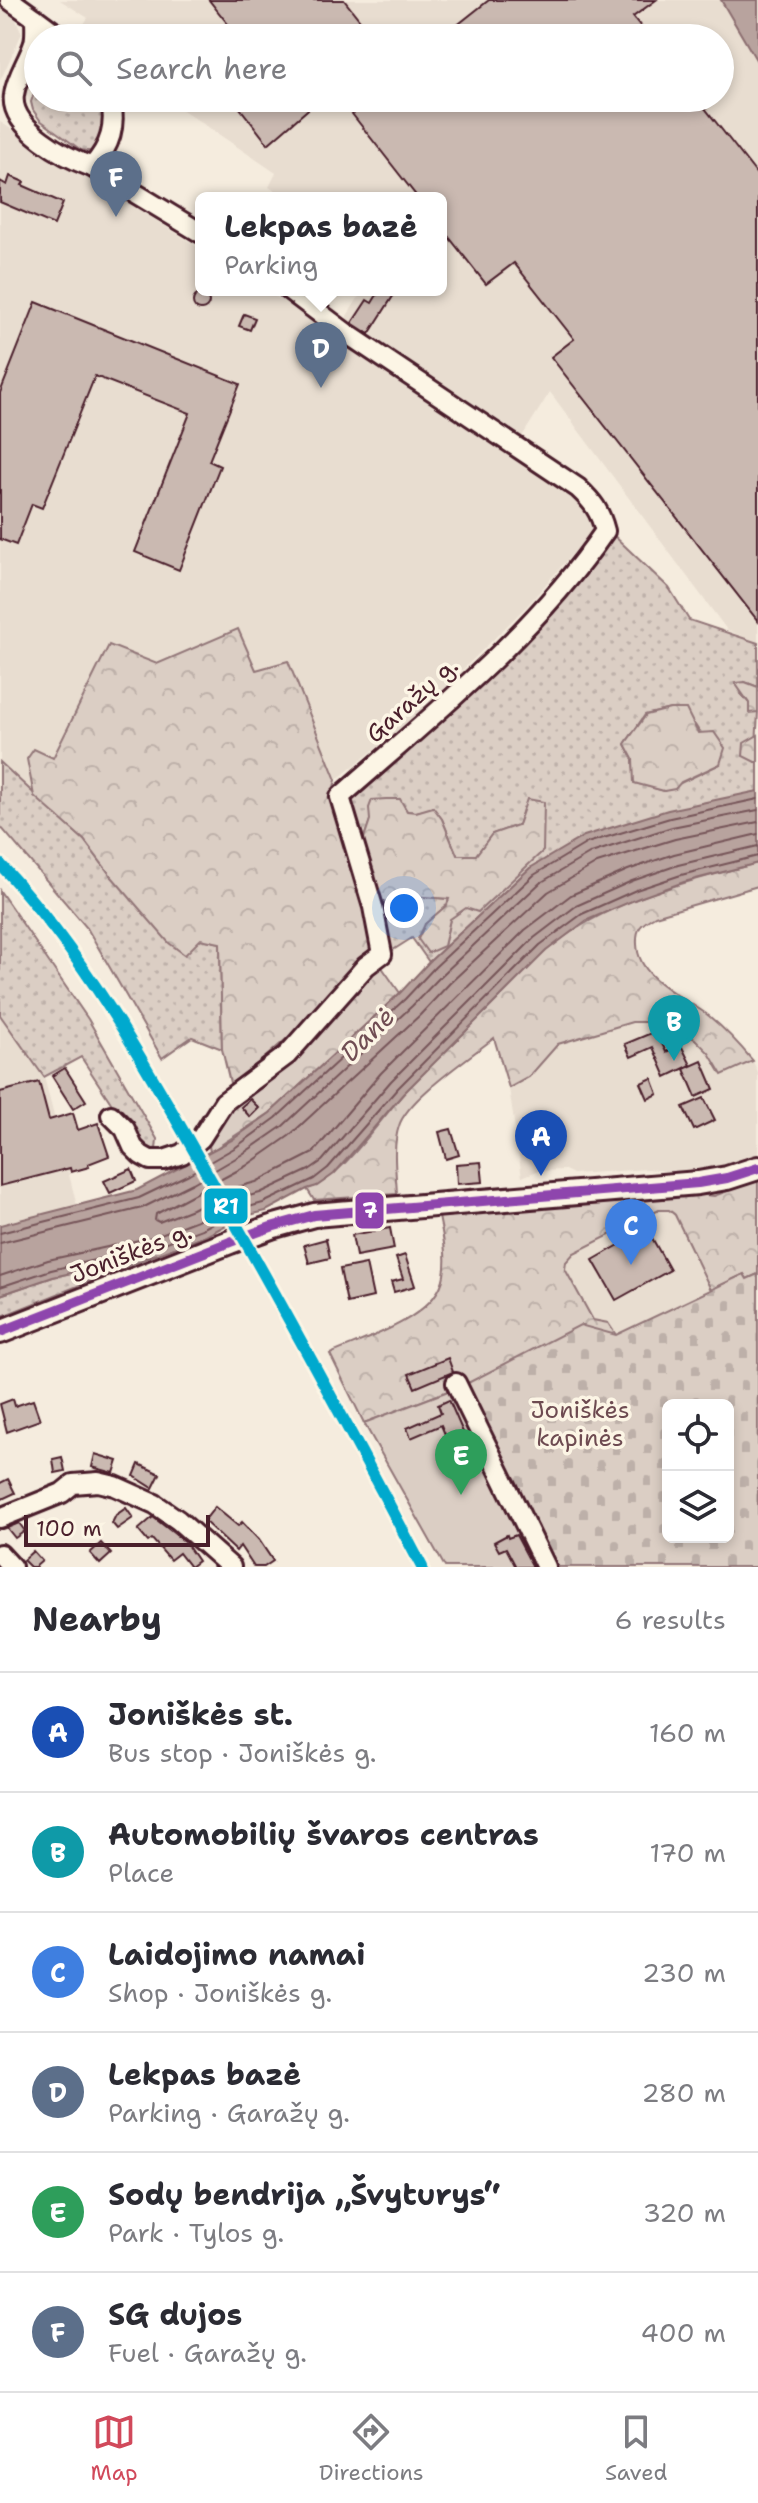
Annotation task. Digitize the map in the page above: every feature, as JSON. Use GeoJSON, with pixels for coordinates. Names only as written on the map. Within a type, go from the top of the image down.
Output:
{"type":"FeatureCollection","features":[{"type":"Feature","properties":{"kind":"main road","name":"Joniškės g."},"geometry":{"type":"LineString","coordinates":[[0,1332],[243,1237],[314,1215],[698,1183],[758,1168]]}},
{"type":"Feature","properties":{"kind":"street"},"geometry":{"type":"LineString","coordinates":[[10,0],[43,24]]}},
{"type":"Feature","properties":{"kind":"street"},"geometry":{"type":"LineString","coordinates":[[35,18],[35,24]]}},
{"type":"Feature","properties":{"kind":"street"},"geometry":{"type":"LineString","coordinates":[[24,70],[14,96],[17,114],[29,131],[195,229]]}},
{"type":"Feature","properties":{"kind":"street"},"geometry":{"type":"LineString","coordinates":[[92,167],[106,151],[110,140],[111,112]]}},
{"type":"Feature","properties":{"kind":"street","name":"Garažų g."},"geometry":{"type":"LineString","coordinates":[[111,1115],[125,1129],[133,1147],[150,1160],[164,1160],[182,1154],[201,1138],[224,1102],[287,1055],[366,966],[382,954],[373,907],[340,797],[469,682],[545,605],[605,531],[594,502],[578,488],[346,333],[297,296]]}},
{"type":"Feature","properties":{"kind":"street"},"geometry":{"type":"LineString","coordinates":[[456,1383],[546,1567]]}},
{"type":"Feature","properties":{"kind":"street"},"geometry":{"type":"LineString","coordinates":[[0,1518],[62,1493],[73,1484],[98,1482],[155,1504],[231,1567]]}},
{"type":"Feature","properties":{"kind":"street"},"geometry":{"type":"LineString","coordinates":[[0,1554],[12,1567]]}},
{"type":"Feature","properties":{"kind":"shaded area"},"geometry":{"type":"Polygon","coordinates":[[[60,0],[721,0],[758,63],[758,643],[727,630],[550,392],[521,438],[348,329],[347,316],[359,296],[447,296],[447,192],[276,192],[269,187],[276,173],[186,112],[734,112],[734,24],[84,24],[88,18],[60,0]]]}},
{"type":"Feature","properties":{"kind":"shaded area"},"geometry":{"type":"Polygon","coordinates":[[[0,4],[13,14],[22,33],[0,81],[0,4]]]}},
{"type":"Feature","properties":{"kind":"shaded area"},"geometry":{"type":"Polygon","coordinates":[[[0,122],[195,245],[195,296],[275,296],[423,393],[591,511],[592,529],[588,536],[527,606],[413,719],[336,780],[288,662],[256,671],[238,629],[157,664],[109,645],[52,758],[27,759],[34,796],[0,762],[0,122]]]}},
{"type":"Feature","properties":{"kind":"shaded area"},"geometry":{"type":"Polygon","coordinates":[[[0,1015],[44,1077],[77,1206],[0,1225],[0,1015]]]}},
{"type":"Feature","properties":{"kind":"shaded area"},"geometry":{"type":"Polygon","coordinates":[[[632,1022],[653,1022],[695,1039],[709,1053],[722,1074],[753,1061],[758,1073],[758,1157],[708,1170],[674,1172],[648,1169],[573,1174],[565,1170],[537,1171],[522,1177],[509,1088],[529,1077],[558,1044],[632,1022]]]}},
{"type":"Feature","properties":{"kind":"shaded area"},"geometry":{"type":"Polygon","coordinates":[[[659,1210],[670,1210],[675,1215],[711,1290],[616,1335],[608,1323],[593,1320],[565,1269],[566,1262],[574,1253],[659,1210]]]}},
{"type":"Feature","properties":{"kind":"green space"},"geometry":{"type":"Polygon","coordinates":[[[34,112],[105,112],[106,129],[94,152],[81,150],[40,120],[34,112]]]}},
{"type":"Feature","properties":{"kind":"green space"},"geometry":{"type":"Polygon","coordinates":[[[609,531],[669,588],[689,620],[758,643],[758,687],[745,682],[741,694],[749,703],[749,712],[758,712],[755,762],[758,762],[758,791],[530,868],[429,962],[412,938],[390,952],[348,798],[609,531]],[[670,709],[645,715],[625,744],[633,759],[635,783],[664,791],[720,764],[695,725],[670,709]],[[399,799],[370,820],[363,841],[389,903],[412,896],[449,899],[447,905],[425,924],[444,946],[450,919],[543,850],[523,809],[518,825],[492,834],[476,855],[457,855],[442,819],[433,808],[407,811],[399,799]]]}},
{"type":"Feature","properties":{"kind":"green space"},"geometry":{"type":"Polygon","coordinates":[[[238,629],[256,670],[288,661],[336,780],[333,791],[373,946],[307,1024],[231,1087],[222,1049],[220,943],[201,939],[185,955],[169,943],[84,840],[34,796],[27,759],[34,749],[53,758],[109,645],[157,664],[238,629]]]}},
{"type":"Feature","properties":{"kind":"green space"},"geometry":{"type":"Polygon","coordinates":[[[745,682],[758,687],[758,712],[749,713],[749,703],[735,683],[745,682]]]}},
{"type":"Feature","properties":{"kind":"green space"},"geometry":{"type":"Polygon","coordinates":[[[686,709],[698,733],[714,732],[725,748],[720,764],[681,782],[675,789],[664,791],[634,783],[633,759],[625,744],[646,715],[686,709]]]}},
{"type":"Feature","properties":{"kind":"green space"},"geometry":{"type":"Polygon","coordinates":[[[758,735],[758,762],[755,762],[743,756],[744,743],[758,735]]]}},
{"type":"Feature","properties":{"kind":"green space"},"geometry":{"type":"Polygon","coordinates":[[[0,762],[84,840],[112,877],[201,939],[220,943],[222,1049],[192,1037],[162,1058],[87,928],[0,826],[0,762]]]}},
{"type":"Feature","properties":{"kind":"green space"},"geometry":{"type":"Polygon","coordinates":[[[400,799],[407,811],[433,807],[442,819],[457,855],[476,855],[492,834],[518,825],[527,799],[544,802],[543,851],[478,912],[466,908],[450,919],[444,946],[428,953],[418,939],[425,924],[447,905],[449,899],[412,896],[389,903],[380,900],[363,841],[372,800],[400,799]]]}},
{"type":"Feature","properties":{"kind":"green space"},"geometry":{"type":"Polygon","coordinates":[[[758,863],[758,886],[655,916],[640,927],[637,934],[639,957],[654,978],[709,1016],[753,1061],[722,1075],[709,1053],[695,1039],[673,1027],[653,1022],[632,1022],[558,1044],[529,1077],[509,1088],[494,1038],[440,1079],[404,1115],[396,1142],[397,1194],[314,1200],[307,1189],[333,1174],[405,1092],[547,950],[594,918],[620,906],[674,886],[758,863]]]}},
{"type":"Feature","properties":{"kind":"green space"},"geometry":{"type":"Polygon","coordinates":[[[0,891],[88,1019],[157,1139],[156,1150],[138,1144],[81,1057],[44,1077],[0,1015],[0,891]]]}},
{"type":"Feature","properties":{"kind":"green space"},"geometry":{"type":"Polygon","coordinates":[[[379,963],[400,993],[270,1113],[210,1152],[208,1140],[222,1122],[226,1110],[379,963]]]}},
{"type":"Feature","properties":{"kind":"green space"},"geometry":{"type":"Polygon","coordinates":[[[758,1180],[758,1274],[747,1279],[744,1274],[711,1290],[675,1215],[669,1210],[659,1210],[574,1253],[566,1262],[565,1269],[593,1320],[608,1323],[616,1335],[464,1385],[364,1423],[330,1354],[398,1325],[414,1315],[439,1290],[445,1259],[438,1212],[660,1198],[687,1193],[714,1196],[758,1180]]]}},
{"type":"Feature","properties":{"kind":"green space"},"geometry":{"type":"Polygon","coordinates":[[[158,1254],[0,1317],[0,1295],[53,1277],[158,1254]]]}},
{"type":"Feature","properties":{"kind":"green space","name":"Joniškės kapinės"},"geometry":{"type":"Polygon","coordinates":[[[744,1274],[747,1279],[758,1274],[758,1567],[552,1567],[464,1385],[580,1325],[616,1335],[744,1274]]]}},
{"type":"Feature","properties":{"kind":"green space"},"geometry":{"type":"Polygon","coordinates":[[[464,1385],[552,1567],[445,1567],[364,1423],[464,1385]]]}},
{"type":"Feature","properties":{"kind":"water"},"geometry":{"type":"Polygon","coordinates":[[[721,0],[758,0],[758,63],[721,0]]]}},
{"type":"Feature","properties":{"kind":"water","name":"Danė"},"geometry":{"type":"Polygon","coordinates":[[[758,791],[758,863],[684,882],[587,920],[546,951],[403,1094],[334,1174],[317,1186],[266,1211],[241,1217],[206,1236],[158,1254],[53,1277],[0,1295],[0,1225],[137,1190],[232,1140],[270,1113],[530,868],[584,836],[668,810],[758,791]]]}},
{"type":"Feature","properties":{"kind":"pier"},"geometry":{"type":"Polygon","coordinates":[[[201,1153],[240,1222],[232,1225],[194,1157],[201,1153]]]}},
{"type":"Feature","properties":{"kind":"building"},"geometry":{"type":"Polygon","coordinates":[[[209,0],[344,0],[363,24],[228,24],[209,0]]]}},
{"type":"Feature","properties":{"kind":"building"},"geometry":{"type":"Polygon","coordinates":[[[489,0],[656,0],[633,17],[639,24],[459,24],[489,0]]]}},
{"type":"Feature","properties":{"kind":"building"},"geometry":{"type":"Polygon","coordinates":[[[243,112],[305,112],[268,144],[243,112]]]}},
{"type":"Feature","properties":{"kind":"building"},"geometry":{"type":"Polygon","coordinates":[[[351,112],[708,112],[758,176],[758,621],[551,357],[574,339],[514,263],[486,284],[447,235],[447,192],[413,192],[351,112]]]}},
{"type":"Feature","properties":{"kind":"building"},"geometry":{"type":"Polygon","coordinates":[[[10,176],[24,182],[22,185],[63,203],[54,225],[0,202],[0,181],[7,185],[10,176]]]}},
{"type":"Feature","properties":{"kind":"building"},"geometry":{"type":"Polygon","coordinates":[[[376,296],[393,296],[369,334],[352,323],[367,300],[372,303],[376,296]]]}},
{"type":"Feature","properties":{"kind":"building"},"geometry":{"type":"Polygon","coordinates":[[[196,297],[206,297],[209,302],[206,307],[201,310],[196,307],[193,302],[196,297]]]}},
{"type":"Feature","properties":{"kind":"building"},"geometry":{"type":"Polygon","coordinates":[[[36,302],[240,384],[209,461],[220,466],[179,570],[135,552],[190,413],[95,376],[42,508],[32,504],[16,545],[0,539],[0,393],[36,302]]]}},
{"type":"Feature","properties":{"kind":"building"},"geometry":{"type":"Polygon","coordinates":[[[244,314],[255,318],[250,330],[239,326],[244,314]]]}},
{"type":"Feature","properties":{"kind":"building"},"geometry":{"type":"Polygon","coordinates":[[[656,1031],[666,1052],[681,1045],[691,1065],[666,1077],[653,1047],[631,1057],[625,1044],[656,1031]]]}},
{"type":"Feature","properties":{"kind":"building"},"geometry":{"type":"Polygon","coordinates":[[[702,1061],[714,1089],[696,1097],[684,1069],[702,1061]]]}},
{"type":"Feature","properties":{"kind":"building"},"geometry":{"type":"Polygon","coordinates":[[[65,1068],[86,1101],[73,1109],[52,1076],[65,1068]]]}},
{"type":"Feature","properties":{"kind":"building"},"geometry":{"type":"Polygon","coordinates":[[[652,1078],[658,1094],[648,1099],[641,1083],[652,1078]]]}},
{"type":"Feature","properties":{"kind":"building"},"geometry":{"type":"Polygon","coordinates":[[[39,1082],[49,1120],[73,1113],[78,1130],[98,1123],[109,1156],[71,1172],[70,1168],[0,1186],[0,1092],[39,1082]]]}},
{"type":"Feature","properties":{"kind":"building"},"geometry":{"type":"Polygon","coordinates":[[[704,1098],[715,1120],[694,1130],[683,1107],[704,1098]]]}},
{"type":"Feature","properties":{"kind":"building"},"geometry":{"type":"Polygon","coordinates":[[[250,1099],[259,1108],[250,1117],[241,1107],[250,1099]]]}},
{"type":"Feature","properties":{"kind":"building"},"geometry":{"type":"Polygon","coordinates":[[[451,1129],[459,1155],[446,1159],[439,1132],[451,1129]]]}},
{"type":"Feature","properties":{"kind":"building"},"geometry":{"type":"Polygon","coordinates":[[[481,1162],[483,1182],[457,1184],[456,1164],[481,1162]]]}},
{"type":"Feature","properties":{"kind":"building"},"geometry":{"type":"Polygon","coordinates":[[[131,1169],[136,1181],[110,1193],[104,1181],[131,1169]]]}},
{"type":"Feature","properties":{"kind":"building"},"geometry":{"type":"Polygon","coordinates":[[[390,1228],[394,1249],[356,1256],[352,1235],[390,1228]]]}},
{"type":"Feature","properties":{"kind":"building"},"geometry":{"type":"Polygon","coordinates":[[[647,1229],[670,1270],[616,1300],[593,1260],[647,1229]]]}},
{"type":"Feature","properties":{"kind":"building"},"geometry":{"type":"Polygon","coordinates":[[[326,1239],[330,1258],[309,1263],[304,1245],[326,1239]]]}},
{"type":"Feature","properties":{"kind":"building"},"geometry":{"type":"Polygon","coordinates":[[[405,1255],[415,1286],[394,1292],[391,1282],[403,1279],[396,1258],[405,1255]]]}},
{"type":"Feature","properties":{"kind":"building"},"geometry":{"type":"Polygon","coordinates":[[[366,1264],[373,1297],[347,1303],[340,1269],[366,1264]]]}},
{"type":"Feature","properties":{"kind":"building"},"geometry":{"type":"Polygon","coordinates":[[[448,1358],[453,1372],[415,1388],[409,1374],[448,1358]]]}},
{"type":"Feature","properties":{"kind":"building"},"geometry":{"type":"Polygon","coordinates":[[[13,1399],[15,1406],[33,1400],[40,1420],[7,1432],[0,1404],[13,1399]]]}},
{"type":"Feature","properties":{"kind":"building"},"geometry":{"type":"Polygon","coordinates":[[[449,1400],[469,1446],[453,1453],[441,1425],[411,1438],[407,1428],[441,1413],[438,1405],[449,1400]]]}},
{"type":"Feature","properties":{"kind":"building"},"geometry":{"type":"Polygon","coordinates":[[[477,1453],[483,1465],[472,1470],[467,1458],[477,1453]]]}},
{"type":"Feature","properties":{"kind":"building"},"geometry":{"type":"Polygon","coordinates":[[[95,1454],[118,1461],[114,1473],[92,1467],[95,1454]]]}},
{"type":"Feature","properties":{"kind":"building"},"geometry":{"type":"Polygon","coordinates":[[[62,1457],[65,1471],[55,1473],[53,1459],[62,1457]]]}},
{"type":"Feature","properties":{"kind":"building"},"geometry":{"type":"Polygon","coordinates":[[[139,1464],[160,1474],[153,1488],[134,1476],[139,1464]]]}},
{"type":"Feature","properties":{"kind":"building"},"geometry":{"type":"Polygon","coordinates":[[[8,1479],[15,1493],[0,1500],[0,1483],[8,1479]]]}},
{"type":"Feature","properties":{"kind":"building"},"geometry":{"type":"Polygon","coordinates":[[[215,1507],[238,1526],[242,1522],[273,1561],[264,1567],[254,1567],[240,1546],[236,1551],[204,1521],[215,1507]]]}},
{"type":"Feature","properties":{"kind":"building"},"geometry":{"type":"Polygon","coordinates":[[[126,1508],[133,1518],[117,1529],[112,1523],[116,1515],[126,1508]]]}},
{"type":"Feature","properties":{"kind":"building"},"geometry":{"type":"Polygon","coordinates":[[[153,1517],[185,1542],[198,1561],[190,1567],[179,1553],[170,1560],[152,1539],[148,1542],[138,1530],[153,1517]]]}},
{"type":"Feature","properties":{"kind":"building"},"geometry":{"type":"Polygon","coordinates":[[[19,1523],[25,1531],[15,1538],[7,1528],[19,1523]]]}},
{"type":"Feature","properties":{"kind":"building"},"geometry":{"type":"Polygon","coordinates":[[[507,1535],[508,1538],[516,1535],[533,1567],[516,1567],[506,1548],[499,1551],[494,1542],[507,1535]]]}},
{"type":"Feature","properties":{"kind":"building"},"geometry":{"type":"Polygon","coordinates":[[[101,1543],[111,1554],[100,1564],[90,1553],[101,1543]]]}},
{"type":"Feature","properties":{"kind":"building"},"geometry":{"type":"Polygon","coordinates":[[[33,1551],[42,1561],[30,1567],[23,1560],[33,1551]]]}},
{"type":"Feature","properties":{"kind":"transit line","name":"R1"},"geometry":{"type":"LineString","coordinates":[[0,864],[60,937],[114,1014],[291,1323],[422,1567]]}},
{"type":"Feature","properties":{"kind":"transit line","name":"7"},"geometry":{"type":"LineString","coordinates":[[0,1332],[230,1242],[314,1215],[698,1183],[758,1168]]}},
{"type":"Feature","properties":{"kind":"place","name":"SG dujos"},"geometry":{"type":"Point","coordinates":[116,217]}},
{"type":"Feature","properties":{"kind":"place","name":"Lekpas bazė"},"geometry":{"type":"Point","coordinates":[321,388]}},
{"type":"Feature","properties":{"kind":"place","name":"Automobilių švaros centras"},"geometry":{"type":"Point","coordinates":[674,1061]}},
{"type":"Feature","properties":{"kind":"place","name":"Joniškės st."},"geometry":{"type":"Point","coordinates":[541,1176]}},
{"type":"Feature","properties":{"kind":"place","name":"Laidojimo namai"},"geometry":{"type":"Point","coordinates":[631,1265]}},
{"type":"Feature","properties":{"kind":"place","name":"Sodų bendrija „Švyturys“"},"geometry":{"type":"Point","coordinates":[461,1495]}}]}
